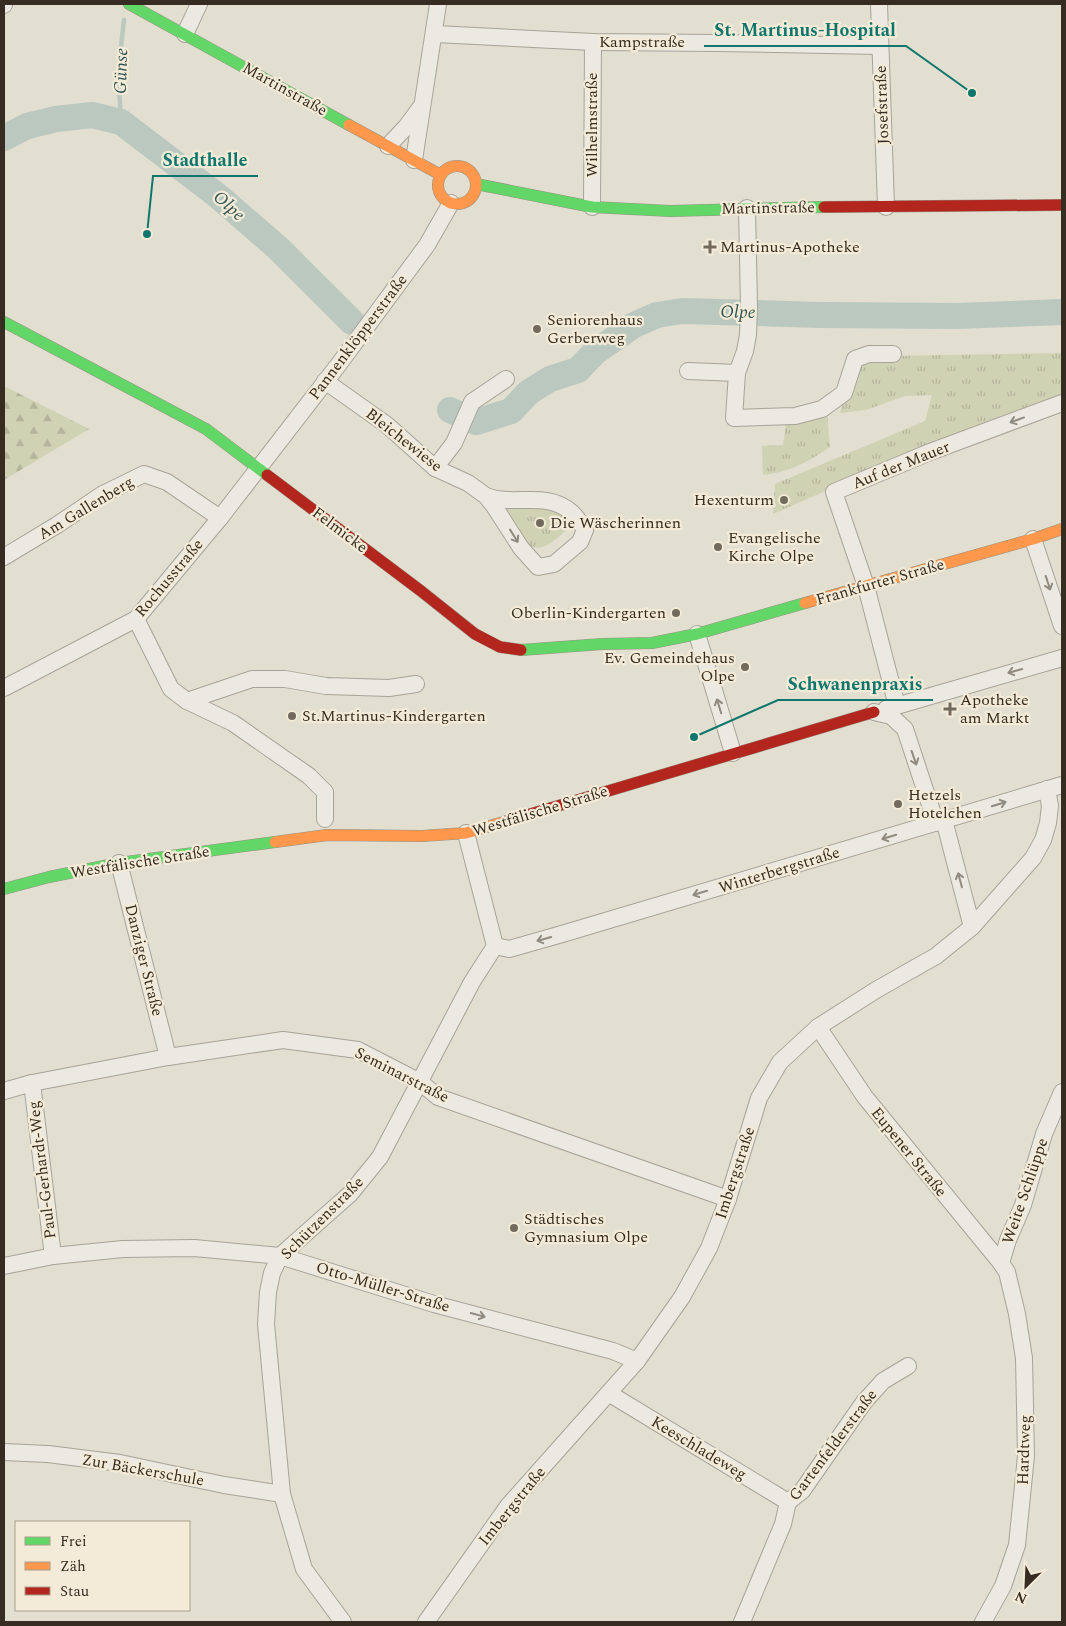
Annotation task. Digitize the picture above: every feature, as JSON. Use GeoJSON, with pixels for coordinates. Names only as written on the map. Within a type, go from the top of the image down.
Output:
{"type":"FeatureCollection","features":[{"type":"Feature","properties":{"kind":"street","name":"Martinstraße"},"geometry":{"type":"LineString","coordinates":[[128,4],[441,175]]}},
{"type":"Feature","properties":{"kind":"street"},"geometry":{"type":"LineString","coordinates":[[185,34],[199,4]]}},
{"type":"Feature","properties":{"kind":"street"},"geometry":{"type":"LineString","coordinates":[[414,160],[435,34],[438,4]]}},
{"type":"Feature","properties":{"kind":"street","name":"Josefstraße"},"geometry":{"type":"LineString","coordinates":[[879,4],[886,207]]}},
{"type":"Feature","properties":{"kind":"street","name":"Kampstraße"},"geometry":{"type":"LineString","coordinates":[[435,34],[593,42],[717,42],[880,46]]}},
{"type":"Feature","properties":{"kind":"street","name":"Wilhelmstraße"},"geometry":{"type":"LineString","coordinates":[[592,207],[593,42]]}},
{"type":"Feature","properties":{"kind":"street"},"geometry":{"type":"LineString","coordinates":[[388,146],[422,106]]}},
{"type":"Feature","properties":{"kind":"street"},"geometry":{"type":"LineString","coordinates":[[452,166],[464,167],[474,177],[476,184],[472,197],[467,201],[456,204],[445,200],[438,188],[438,181],[441,175],[452,166]]}},
{"type":"Feature","properties":{"kind":"street","name":"Martinstraße"},"geometry":{"type":"LineString","coordinates":[[476,184],[592,207],[670,211],[748,208],[1062,205]]}},
{"type":"Feature","properties":{"kind":"street","name":"Pannenklöpperstraße"},"geometry":{"type":"LineString","coordinates":[[258,468],[427,245],[451,203]]}},
{"type":"Feature","properties":{"kind":"street"},"geometry":{"type":"LineString","coordinates":[[748,208],[748,313],[745,351],[737,373],[734,418],[795,416],[822,410],[844,392],[855,359],[869,354],[893,354]]}},
{"type":"Feature","properties":{"kind":"street","name":"Felmicke"},"geometry":{"type":"LineString","coordinates":[[4,322],[206,429],[475,634],[500,647],[523,650],[602,644],[652,643],[697,634]]}},
{"type":"Feature","properties":{"kind":"street"},"geometry":{"type":"LineString","coordinates":[[688,371],[737,373]]}},
{"type":"Feature","properties":{"kind":"street"},"geometry":{"type":"LineString","coordinates":[[435,468],[452,447],[472,402],[506,379]]}},
{"type":"Feature","properties":{"kind":"street","name":"Bleichewiese"},"geometry":{"type":"LineString","coordinates":[[325,381],[387,425],[435,468],[468,483],[495,500],[526,499],[552,501],[571,512],[586,530],[580,542],[554,564],[538,567],[521,548],[486,496]]}},
{"type":"Feature","properties":{"kind":"street","name":"Auf der Mauer"},"geometry":{"type":"LineString","coordinates":[[866,586],[834,492],[930,452],[1062,403]]}},
{"type":"Feature","properties":{"kind":"street","name":"Rochusstraße"},"geometry":{"type":"LineString","coordinates":[[4,688],[136,619],[220,518],[258,468]]}},
{"type":"Feature","properties":{"kind":"street","name":"Am Gallenberg"},"geometry":{"type":"LineString","coordinates":[[4,557],[57,525],[102,494],[144,474],[167,482],[220,518]]}},
{"type":"Feature","properties":{"kind":"street","name":"Frankfurter Straße"},"geometry":{"type":"LineString","coordinates":[[697,634],[1033,539],[1062,529]]}},
{"type":"Feature","properties":{"kind":"street"},"geometry":{"type":"LineString","coordinates":[[1033,539],[1062,626]]}},
{"type":"Feature","properties":{"kind":"street"},"geometry":{"type":"LineString","coordinates":[[866,586],[896,706]]}},
{"type":"Feature","properties":{"kind":"street"},"geometry":{"type":"LineString","coordinates":[[136,619],[171,689],[186,701],[234,723],[309,776],[325,792],[326,819]]}},
{"type":"Feature","properties":{"kind":"street"},"geometry":{"type":"LineString","coordinates":[[697,634],[733,753]]}},
{"type":"Feature","properties":{"kind":"street","name":"Westfälische Straße"},"geometry":{"type":"LineString","coordinates":[[4,889],[119,863],[327,835],[422,836],[466,833],[733,753],[1062,658]]}},
{"type":"Feature","properties":{"kind":"street"},"geometry":{"type":"LineString","coordinates":[[186,701],[252,679],[285,679],[326,686],[389,688],[416,684]]}},
{"type":"Feature","properties":{"kind":"street"},"geometry":{"type":"LineString","coordinates":[[905,729],[909,713],[920,699]]}},
{"type":"Feature","properties":{"kind":"street"},"geometry":{"type":"LineString","coordinates":[[874,712],[891,716],[905,729],[940,822],[972,927]]}},
{"type":"Feature","properties":{"kind":"street","name":"Winterbergstraße"},"geometry":{"type":"LineString","coordinates":[[495,946],[509,949],[1055,787]]}},
{"type":"Feature","properties":{"kind":"street","name":"Imbergstraße"},"geometry":{"type":"LineString","coordinates":[[426,1622],[508,1506],[637,1362],[682,1297],[709,1248],[728,1199],[759,1098],[780,1062],[818,1027],[876,990],[936,956],[972,927],[1033,858],[1043,840],[1055,787]]}},
{"type":"Feature","properties":{"kind":"street"},"geometry":{"type":"LineString","coordinates":[[466,833],[495,946]]}},
{"type":"Feature","properties":{"kind":"street","name":"Danziger Straße"},"geometry":{"type":"LineString","coordinates":[[119,863],[168,1058]]}},
{"type":"Feature","properties":{"kind":"street","name":"Schützenstraße"},"geometry":{"type":"LineString","coordinates":[[343,1622],[304,1569],[282,1494],[266,1324],[268,1292],[272,1272],[280,1256],[350,1194],[380,1157],[472,982],[495,946]]}},
{"type":"Feature","properties":{"kind":"street","name":"Eupener Straße"},"geometry":{"type":"LineString","coordinates":[[818,1027],[865,1098],[1004,1268]]}},
{"type":"Feature","properties":{"kind":"street","name":"Seminarstraße"},"geometry":{"type":"LineString","coordinates":[[4,1091],[32,1083],[168,1058],[283,1040],[358,1050],[420,1082],[438,1097],[728,1199]]}},
{"type":"Feature","properties":{"kind":"street","name":"Paul-Gerhardt-Weg"},"geometry":{"type":"LineString","coordinates":[[32,1083],[52,1256]]}},
{"type":"Feature","properties":{"kind":"street","name":"Weite Schlüppe"},"geometry":{"type":"LineString","coordinates":[[1004,1268],[1008,1240],[1023,1205],[1044,1134],[1062,1092]]}},
{"type":"Feature","properties":{"kind":"street","name":"Otto-Müller-Straße"},"geometry":{"type":"LineString","coordinates":[[4,1266],[52,1256],[123,1249],[194,1248],[280,1256],[434,1304],[614,1351],[637,1362]]}},
{"type":"Feature","properties":{"kind":"street","name":"Hardtweg"},"geometry":{"type":"LineString","coordinates":[[987,1621],[1003,1586],[1017,1545],[1026,1456],[1024,1358],[1017,1314],[1004,1268]]}},
{"type":"Feature","properties":{"kind":"street","name":"Gartenfelderstraße"},"geometry":{"type":"LineString","coordinates":[[742,1622],[783,1524],[788,1502],[802,1491],[864,1402],[883,1381],[908,1366]]}},
{"type":"Feature","properties":{"kind":"street","name":"Keeschladeweg"},"geometry":{"type":"LineString","coordinates":[[610,1394],[788,1502]]}},
{"type":"Feature","properties":{"kind":"street","name":"Zur Bäckerschule"},"geometry":{"type":"LineString","coordinates":[[4,1452],[48,1454],[120,1464],[224,1485],[282,1494]]}},
{"type":"Feature","properties":{"kind":"street","name":"Imbergstraße"},"geometry":{"type":"LineString","coordinates":[[442,1622],[443,1600]]}},
{"type":"Feature","properties":{"kind":"green space"},"geometry":{"type":"Polygon","coordinates":[[[1062,353],[1062,397],[937,442],[773,514],[775,484],[925,421],[932,395],[905,396],[866,410],[840,413],[857,360],[891,356],[1062,353]]]}},
{"type":"Feature","properties":{"kind":"green space"},"geometry":{"type":"Polygon","coordinates":[[[4,386],[89,429],[4,480],[4,386]]]}},
{"type":"Feature","properties":{"kind":"green space"},"geometry":{"type":"Polygon","coordinates":[[[827,411],[830,447],[798,466],[763,475],[762,446],[783,445],[786,423],[827,411]]]}},
{"type":"Feature","properties":{"kind":"green space"},"geometry":{"type":"Polygon","coordinates":[[[552,503],[574,521],[552,542],[539,548],[532,547],[523,540],[501,507],[552,503]]]}},
{"type":"Feature","properties":{"kind":"waterway","name":"Günse"},"geometry":{"type":"LineString","coordinates":[[121,122],[120,71],[124,20]]}},
{"type":"Feature","properties":{"kind":"waterway","name":"Olpe"},"geometry":{"type":"LineString","coordinates":[[4,138],[27,126],[56,119],[92,115],[121,122],[218,196],[278,248],[352,322]]}},
{"type":"Feature","properties":{"kind":"waterway","name":"Olpe"},"geometry":{"type":"LineString","coordinates":[[450,410],[476,422],[511,411],[529,392],[550,379],[578,370],[595,352],[634,325],[657,315],[682,311],[957,316],[1062,312]]}},
{"type":"Feature","properties":{"kind":"traffic: fast"},"geometry":{"type":"LineString","coordinates":[[129,4],[349,125]]}},
{"type":"Feature","properties":{"kind":"traffic: fast"},"geometry":{"type":"LineString","coordinates":[[476,184],[592,207],[670,211],[824,207]]}},
{"type":"Feature","properties":{"kind":"traffic: fast"},"geometry":{"type":"LineString","coordinates":[[4,322],[206,429],[267,475]]}},
{"type":"Feature","properties":{"kind":"traffic: fast"},"geometry":{"type":"LineString","coordinates":[[521,650],[602,644],[652,643],[697,634],[805,603]]}},
{"type":"Feature","properties":{"kind":"traffic: fast"},"geometry":{"type":"LineString","coordinates":[[4,889],[49,877],[119,863],[275,842]]}},
{"type":"Feature","properties":{"kind":"traffic: slow"},"geometry":{"type":"LineString","coordinates":[[349,125],[441,175]]}},
{"type":"Feature","properties":{"kind":"traffic: slow"},"geometry":{"type":"LineString","coordinates":[[457,166],[470,172],[476,185],[470,198],[457,204],[444,198],[438,185],[444,172],[457,166]]}},
{"type":"Feature","properties":{"kind":"traffic: slow"},"geometry":{"type":"LineString","coordinates":[[805,603],[1033,539],[1062,529]]}},
{"type":"Feature","properties":{"kind":"traffic: slow"},"geometry":{"type":"LineString","coordinates":[[275,842],[327,835],[422,836],[466,833],[507,821]]}},
{"type":"Feature","properties":{"kind":"traffic: jam"},"geometry":{"type":"LineString","coordinates":[[824,207],[1062,205]]}},
{"type":"Feature","properties":{"kind":"traffic: jam"},"geometry":{"type":"LineString","coordinates":[[267,475],[475,634],[500,647],[521,650]]}},
{"type":"Feature","properties":{"kind":"traffic: jam"},"geometry":{"type":"LineString","coordinates":[[507,821],[874,712]]}},
{"type":"Feature","properties":{"kind":"place","name":"St. Martinus-Hospital"},"geometry":{"type":"Point","coordinates":[972,93]}},
{"type":"Feature","properties":{"kind":"place","name":"Stadthalle"},"geometry":{"type":"Point","coordinates":[147,234]}},
{"type":"Feature","properties":{"kind":"place","name":"Martinus-Apotheke"},"geometry":{"type":"Point","coordinates":[710,247]}},
{"type":"Feature","properties":{"kind":"place","name":"Seniorenhaus Gerberweg"},"geometry":{"type":"Point","coordinates":[537,329]}},
{"type":"Feature","properties":{"kind":"place","name":"Hexenturm"},"geometry":{"type":"Point","coordinates":[784,500]}},
{"type":"Feature","properties":{"kind":"place","name":"Die Wäscherinnen"},"geometry":{"type":"Point","coordinates":[540,523]}},
{"type":"Feature","properties":{"kind":"place","name":"Evangelische Kirche Olpe"},"geometry":{"type":"Point","coordinates":[718,547]}},
{"type":"Feature","properties":{"kind":"place","name":"Oberlin-Kindergarten"},"geometry":{"type":"Point","coordinates":[676,613]}},
{"type":"Feature","properties":{"kind":"place","name":"Ev. Gemeindehaus Olpe"},"geometry":{"type":"Point","coordinates":[745,667]}},
{"type":"Feature","properties":{"kind":"place","name":"Apotheke am Markt"},"geometry":{"type":"Point","coordinates":[950,709]}},
{"type":"Feature","properties":{"kind":"place","name":"St.Martinus-Kindergarten"},"geometry":{"type":"Point","coordinates":[292,716]}},
{"type":"Feature","properties":{"kind":"place","name":"Schwanenpraxis"},"geometry":{"type":"Point","coordinates":[694,737]}},
{"type":"Feature","properties":{"kind":"place","name":"Hetzels Hotelchen"},"geometry":{"type":"Point","coordinates":[898,804]}},
{"type":"Feature","properties":{"kind":"place","name":"Städtisches Gymnasium Olpe"},"geometry":{"type":"Point","coordinates":[514,1228]}}]}
